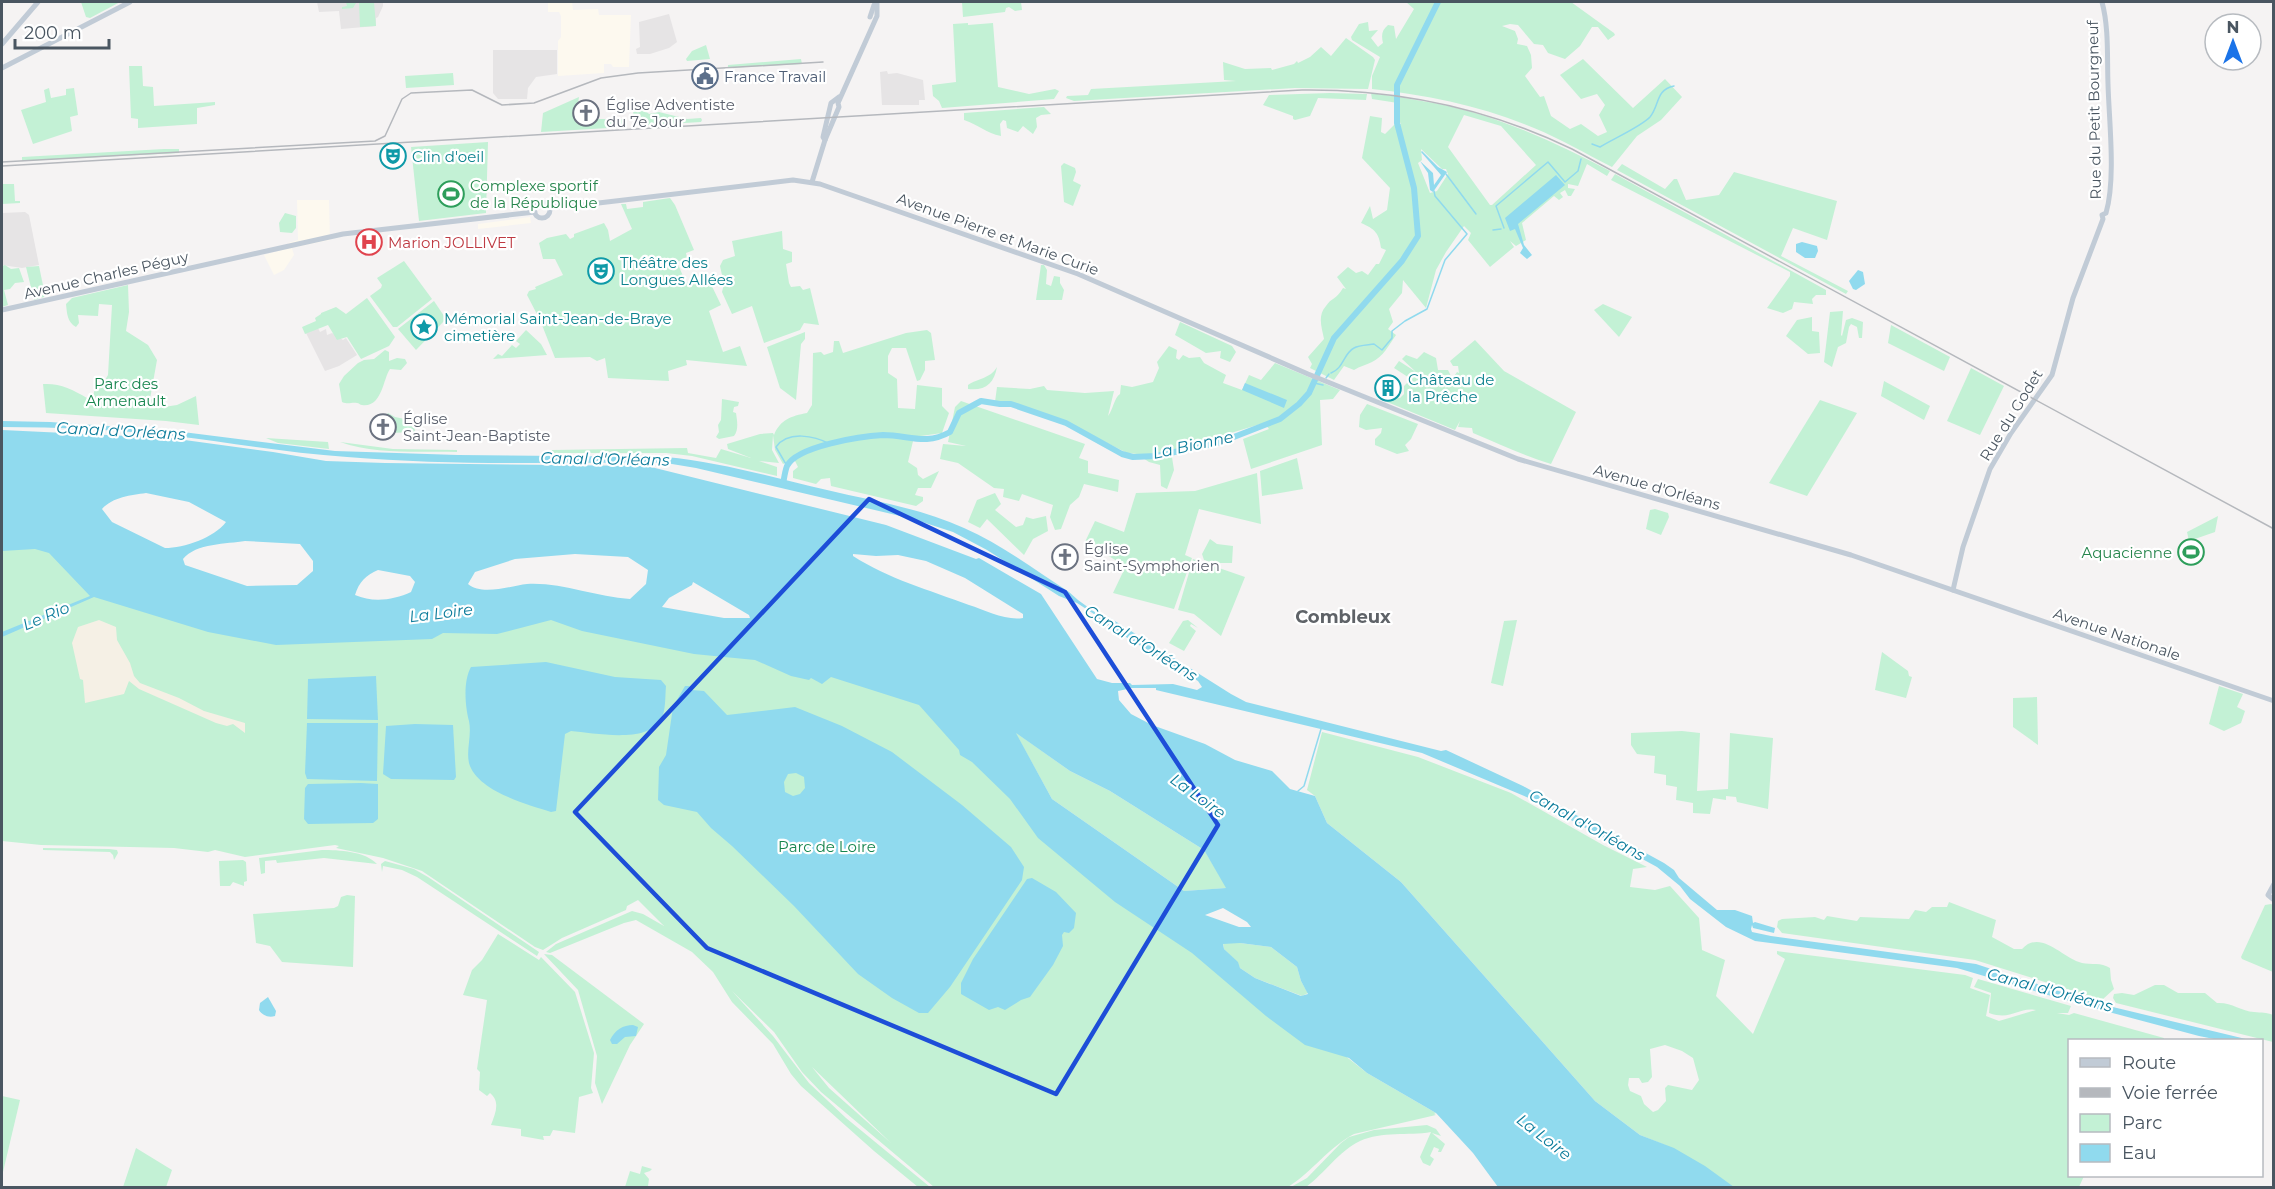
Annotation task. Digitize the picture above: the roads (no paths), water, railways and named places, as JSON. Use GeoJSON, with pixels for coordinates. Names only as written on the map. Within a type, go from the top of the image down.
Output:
{"type":"FeatureCollection","features":[{"type":"Feature","properties":{"kind":"main road"},"geometry":{"type":"LineString","coordinates":[[2,44],[39,2]]}},
{"type":"Feature","properties":{"kind":"main road"},"geometry":{"type":"LineString","coordinates":[[4,66],[130,2]]}},
{"type":"Feature","properties":{"kind":"main road"},"geometry":{"type":"LineString","coordinates":[[812,182],[825,140],[826,125],[860,50],[876,2]]}},
{"type":"Feature","properties":{"kind":"main road","name":"Rue du Petit Bourgneuf"},"geometry":{"type":"LineString","coordinates":[[2103,4],[2107,45],[2110,171],[2108,204],[2104,216]]}},
{"type":"Feature","properties":{"kind":"main road","name":"Avenue Pierre et Marie Curie"},"geometry":{"type":"LineString","coordinates":[[550,209],[788,181],[812,182],[1078,273],[1359,395]]}},
{"type":"Feature","properties":{"kind":"main road"},"geometry":{"type":"LineString","coordinates":[[541,203],[550,209],[548,216],[542,218],[537,216],[535,210],[541,203]]}},
{"type":"Feature","properties":{"kind":"main road","name":"Avenue Charles Péguy"},"geometry":{"type":"LineString","coordinates":[[2,310],[343,234],[535,210]]}},
{"type":"Feature","properties":{"kind":"main road","name":"Rue du Godet"},"geometry":{"type":"LineString","coordinates":[[1953,590],[1963,547],[1990,469],[2005,442],[2052,375],[2073,298],[2104,216]]}},
{"type":"Feature","properties":{"kind":"main road","name":"Avenue d'Orléans"},"geometry":{"type":"LineString","coordinates":[[1359,395],[1518,459],[1828,548],[1953,590]]}},
{"type":"Feature","properties":{"kind":"main road","name":"Avenue Nationale"},"geometry":{"type":"LineString","coordinates":[[1953,590],[2274,701]]}},
{"type":"Feature","properties":{"kind":"main road"},"geometry":{"type":"LineString","coordinates":[[2274,884],[2268,895],[2274,900]]}},
{"type":"Feature","properties":{"kind":"water"},"geometry":{"type":"Polygon","coordinates":[[[1422,151],[1438,167],[1447,172],[1433,192],[1430,190],[1428,173],[1420,161],[1433,173],[1434,185],[1441,175],[1422,151]]]}},
{"type":"Feature","properties":{"kind":"water"},"geometry":{"type":"Polygon","coordinates":[[[1556,175],[1565,185],[1518,224],[1524,245],[1532,255],[1527,259],[1520,253],[1523,248],[1515,229],[1510,231],[1505,218],[1556,175]]]}},
{"type":"Feature","properties":{"kind":"water"},"geometry":{"type":"Polygon","coordinates":[[[1802,242],[1817,246],[1818,251],[1815,258],[1805,258],[1796,252],[1796,244],[1802,242]]]}},
{"type":"Feature","properties":{"kind":"water"},"geometry":{"type":"Polygon","coordinates":[[[1858,270],[1863,272],[1865,284],[1856,290],[1849,281],[1858,270]]]}},
{"type":"Feature","properties":{"kind":"water"},"geometry":{"type":"Polygon","coordinates":[[[1245,383],[1287,400],[1284,408],[1242,390],[1245,383]]]}},
{"type":"Feature","properties":{"kind":"water"},"geometry":{"type":"Polygon","coordinates":[[[2,421],[167,430],[335,451],[687,459],[727,466],[913,510],[978,534],[1069,592],[1096,613],[1107,616],[1158,648],[1162,654],[1166,653],[1246,702],[1441,751],[1446,750],[1523,786],[1664,863],[1717,910],[1735,910],[1752,916],[1753,923],[1775,928],[1774,933],[1753,928],[1752,925],[1752,932],[1976,964],[2092,1002],[2246,1039],[2214,1039],[2199,1036],[1957,968],[1755,941],[1726,927],[1690,899],[1680,886],[1657,867],[1536,801],[1422,753],[1156,690],[1156,688],[1132,688],[1118,691],[1119,700],[1131,714],[1152,725],[1205,744],[1235,760],[1272,771],[1290,789],[1315,796],[1327,823],[1401,882],[1595,1101],[1640,1135],[1674,1148],[1705,1166],[1734,1187],[1498,1187],[1473,1153],[1436,1113],[1367,1073],[1349,1058],[1305,1045],[1266,1016],[1192,953],[1115,902],[1038,838],[1010,799],[972,762],[960,755],[959,750],[919,705],[831,677],[822,684],[811,678],[809,680],[791,676],[755,660],[694,654],[582,631],[551,620],[497,634],[443,633],[432,639],[276,645],[208,632],[94,597],[2,637],[2,632],[90,596],[49,553],[35,549],[2,551],[2,430],[170,438],[326,461],[647,466],[886,525],[976,559],[979,558],[1041,594],[1097,679],[1132,685],[1173,684],[1197,690],[1202,687],[1198,681],[1103,623],[1097,616],[1077,603],[1059,596],[987,550],[953,532],[913,519],[666,463],[466,463],[387,460],[304,453],[154,434],[2,427],[2,421]],[[146,493],[122,497],[102,509],[112,522],[165,548],[198,541],[214,533],[226,522],[189,502],[146,493]],[[245,541],[212,545],[196,550],[183,559],[185,565],[247,586],[297,585],[313,571],[313,561],[300,544],[245,541]],[[575,554],[515,559],[475,572],[468,584],[474,588],[488,590],[540,584],[630,599],[646,584],[648,570],[628,557],[575,554]],[[853,554],[910,583],[989,612],[1003,617],[1023,618],[1023,614],[965,578],[926,561],[898,555],[853,554]],[[378,570],[361,583],[355,595],[376,600],[391,599],[411,592],[415,582],[410,576],[378,570]],[[693,582],[692,585],[669,598],[662,607],[724,618],[750,618],[749,615],[693,582]],[[1016,733],[1052,799],[1184,891],[1226,888],[1204,850],[1110,791],[1070,771],[1016,733]],[[1223,908],[1205,915],[1239,927],[1251,927],[1247,922],[1223,908]],[[1240,943],[1223,944],[1224,949],[1238,962],[1240,968],[1255,978],[1301,996],[1308,994],[1297,967],[1271,947],[1240,943]]]}},
{"type":"Feature","properties":{"kind":"water"},"geometry":{"type":"Polygon","coordinates":[[[546,662],[615,677],[661,680],[666,686],[663,716],[655,727],[645,732],[606,735],[571,731],[565,734],[556,811],[551,812],[492,789],[474,773],[468,758],[470,726],[466,708],[467,679],[471,667],[546,662]]]}},
{"type":"Feature","properties":{"kind":"water"},"geometry":{"type":"Polygon","coordinates":[[[376,676],[378,720],[307,719],[308,679],[376,676]]]}},
{"type":"Feature","properties":{"kind":"water"},"geometry":{"type":"Polygon","coordinates":[[[685,686],[689,686],[692,690],[704,691],[727,715],[795,707],[842,726],[892,752],[962,805],[1011,847],[1024,867],[1022,880],[950,987],[928,1013],[919,1013],[892,998],[858,974],[794,906],[697,812],[664,805],[658,800],[659,767],[666,755],[673,707],[685,686]],[[796,773],[788,774],[784,782],[785,792],[793,796],[800,794],[805,788],[804,777],[796,773]]]}},
{"type":"Feature","properties":{"kind":"water"},"geometry":{"type":"Polygon","coordinates":[[[307,723],[378,723],[377,781],[307,779],[305,773],[307,723]]]}},
{"type":"Feature","properties":{"kind":"water"},"geometry":{"type":"Polygon","coordinates":[[[453,725],[456,777],[454,780],[391,779],[383,774],[386,726],[453,725]]]}},
{"type":"Feature","properties":{"kind":"water"},"geometry":{"type":"Polygon","coordinates":[[[308,784],[378,784],[378,819],[373,823],[308,824],[304,819],[305,788],[308,784]]]}},
{"type":"Feature","properties":{"kind":"water"},"geometry":{"type":"Polygon","coordinates":[[[1032,878],[1056,892],[1076,913],[1074,928],[1062,935],[1063,946],[1053,965],[1030,997],[1005,1010],[998,1007],[989,1010],[961,994],[961,983],[973,959],[1027,879],[1032,878]]]}},
{"type":"Feature","properties":{"kind":"water"},"geometry":{"type":"Polygon","coordinates":[[[268,997],[276,1011],[275,1016],[266,1016],[259,1010],[260,1003],[268,997]]]}},
{"type":"Feature","properties":{"kind":"water"},"geometry":{"type":"Polygon","coordinates":[[[633,1025],[638,1027],[636,1036],[625,1037],[617,1044],[612,1044],[610,1040],[617,1031],[633,1025]]]}},
{"type":"Feature","properties":{"kind":"waterway","name":"La Bionne"},"geometry":{"type":"LineString","coordinates":[[783,484],[787,466],[803,453],[831,443],[873,436],[892,435],[917,439],[941,436],[950,432],[959,413],[981,401],[1011,404],[1066,423],[1122,454],[1133,457],[1156,456],[1221,442],[1280,419],[1309,393],[1334,338],[1402,261],[1418,236],[1414,188],[1397,123],[1397,85],[1438,2]]}},
{"type":"Feature","properties":{"kind":"waterway"},"geometry":{"type":"LineString","coordinates":[[1592,144],[1600,147],[1646,121],[1661,94],[1674,86]]}},
{"type":"Feature","properties":{"kind":"waterway"},"geometry":{"type":"LineString","coordinates":[[1504,228],[1496,206],[1548,162],[1565,182],[1578,171],[1581,159]]}},
{"type":"Feature","properties":{"kind":"waterway"},"geometry":{"type":"LineString","coordinates":[[1446,174],[1476,214]]}},
{"type":"Feature","properties":{"kind":"waterway"},"geometry":{"type":"LineString","coordinates":[[1331,373],[1339,368],[1350,351],[1356,347],[1374,344],[1382,350],[1392,338],[1392,331],[1427,309],[1445,260],[1467,234],[1435,196],[1434,191]]}},
{"type":"Feature","properties":{"kind":"waterway"},"geometry":{"type":"LineString","coordinates":[[1493,230],[1501,229]]}},
{"type":"Feature","properties":{"kind":"waterway"},"geometry":{"type":"LineString","coordinates":[[1326,378],[1329,374]]}},
{"type":"Feature","properties":{"kind":"waterway"},"geometry":{"type":"LineString","coordinates":[[1314,383],[1323,385]]}},
{"type":"Feature","properties":{"kind":"waterway"},"geometry":{"type":"LineString","coordinates":[[787,466],[776,447],[787,438],[802,436],[830,444]]}},
{"type":"Feature","properties":{"kind":"waterway"},"geometry":{"type":"LineString","coordinates":[[1298,791],[1304,786],[1321,729]]}},
{"type":"Feature","properties":{"kind":"tram line"},"geometry":{"type":"LineString","coordinates":[[2,162],[375,141],[385,136],[402,99],[411,93],[472,90],[502,105],[534,103],[601,78],[638,73],[823,62]]}},
{"type":"Feature","properties":{"kind":"railway"},"geometry":{"type":"LineString","coordinates":[[2,166],[1302,90],[1407,97],[1507,122],[1572,149],[2274,529]]}},
{"type":"Feature","properties":{"kind":"place","name":"France Travail"},"geometry":{"type":"Point","coordinates":[705,76]}},
{"type":"Feature","properties":{"kind":"place","name":"Église Adventiste du 7e Jour"},"geometry":{"type":"Point","coordinates":[586,113]}},
{"type":"Feature","properties":{"kind":"place","name":"Clin d'oeil"},"geometry":{"type":"Point","coordinates":[393,156]}},
{"type":"Feature","properties":{"kind":"place","name":"Complexe sportif de la République"},"geometry":{"type":"Point","coordinates":[451,194]}},
{"type":"Feature","properties":{"kind":"place","name":"Marion JOLLIVET"},"geometry":{"type":"Point","coordinates":[369,242]}},
{"type":"Feature","properties":{"kind":"place","name":"Théâtre des Longues Allées"},"geometry":{"type":"Point","coordinates":[601,271]}},
{"type":"Feature","properties":{"kind":"place","name":"Mémorial Saint-Jean-de-Braye cimetière"},"geometry":{"type":"Point","coordinates":[424,327]}},
{"type":"Feature","properties":{"kind":"place","name":"Château de la Prêche"},"geometry":{"type":"Point","coordinates":[1388,388]}},
{"type":"Feature","properties":{"kind":"place","name":"Église Saint-Jean-Baptiste"},"geometry":{"type":"Point","coordinates":[383,427]}},
{"type":"Feature","properties":{"kind":"place","name":"Aquacienne"},"geometry":{"type":"Point","coordinates":[2191,552]}},
{"type":"Feature","properties":{"kind":"place","name":"Église Saint-Symphorien"},"geometry":{"type":"Point","coordinates":[1065,557]}},
{"type":"Feature","properties":{"kind":"district","name":"Combleux"},"geometry":{"type":"Point","coordinates":[1343,617]}},
{"type":"Feature","properties":{"kind":"park label","name":"Parc des Armenault"},"geometry":{"type":"Point","coordinates":[126,392]}},
{"type":"Feature","properties":{"kind":"park label","name":"Parc de Loire"},"geometry":{"type":"Point","coordinates":[827,846]}},
{"type":"Feature","properties":{"kind":"water label","name":"Canal d'Orléans"},"geometry":{"type":"Point","coordinates":[121,431]}},
{"type":"Feature","properties":{"kind":"water label","name":"Canal d'Orléans"},"geometry":{"type":"Point","coordinates":[605,459]}},
{"type":"Feature","properties":{"kind":"water label","name":"La Loire"},"geometry":{"type":"Point","coordinates":[441,613]}},
{"type":"Feature","properties":{"kind":"water label","name":"Le Rio"},"geometry":{"type":"Point","coordinates":[46,616]}},
{"type":"Feature","properties":{"kind":"water label","name":"Canal d'Orléans"},"geometry":{"type":"Point","coordinates":[1141,643]}},
{"type":"Feature","properties":{"kind":"water label","name":"La Loire"},"geometry":{"type":"Point","coordinates":[1198,796]}},
{"type":"Feature","properties":{"kind":"water label","name":"Canal d'Orléans"},"geometry":{"type":"Point","coordinates":[1587,825]}},
{"type":"Feature","properties":{"kind":"water label","name":"Canal d'Orléans"},"geometry":{"type":"Point","coordinates":[2050,990]}},
{"type":"Feature","properties":{"kind":"water label","name":"La Loire"},"geometry":{"type":"Point","coordinates":[1544,1137]}}]}
